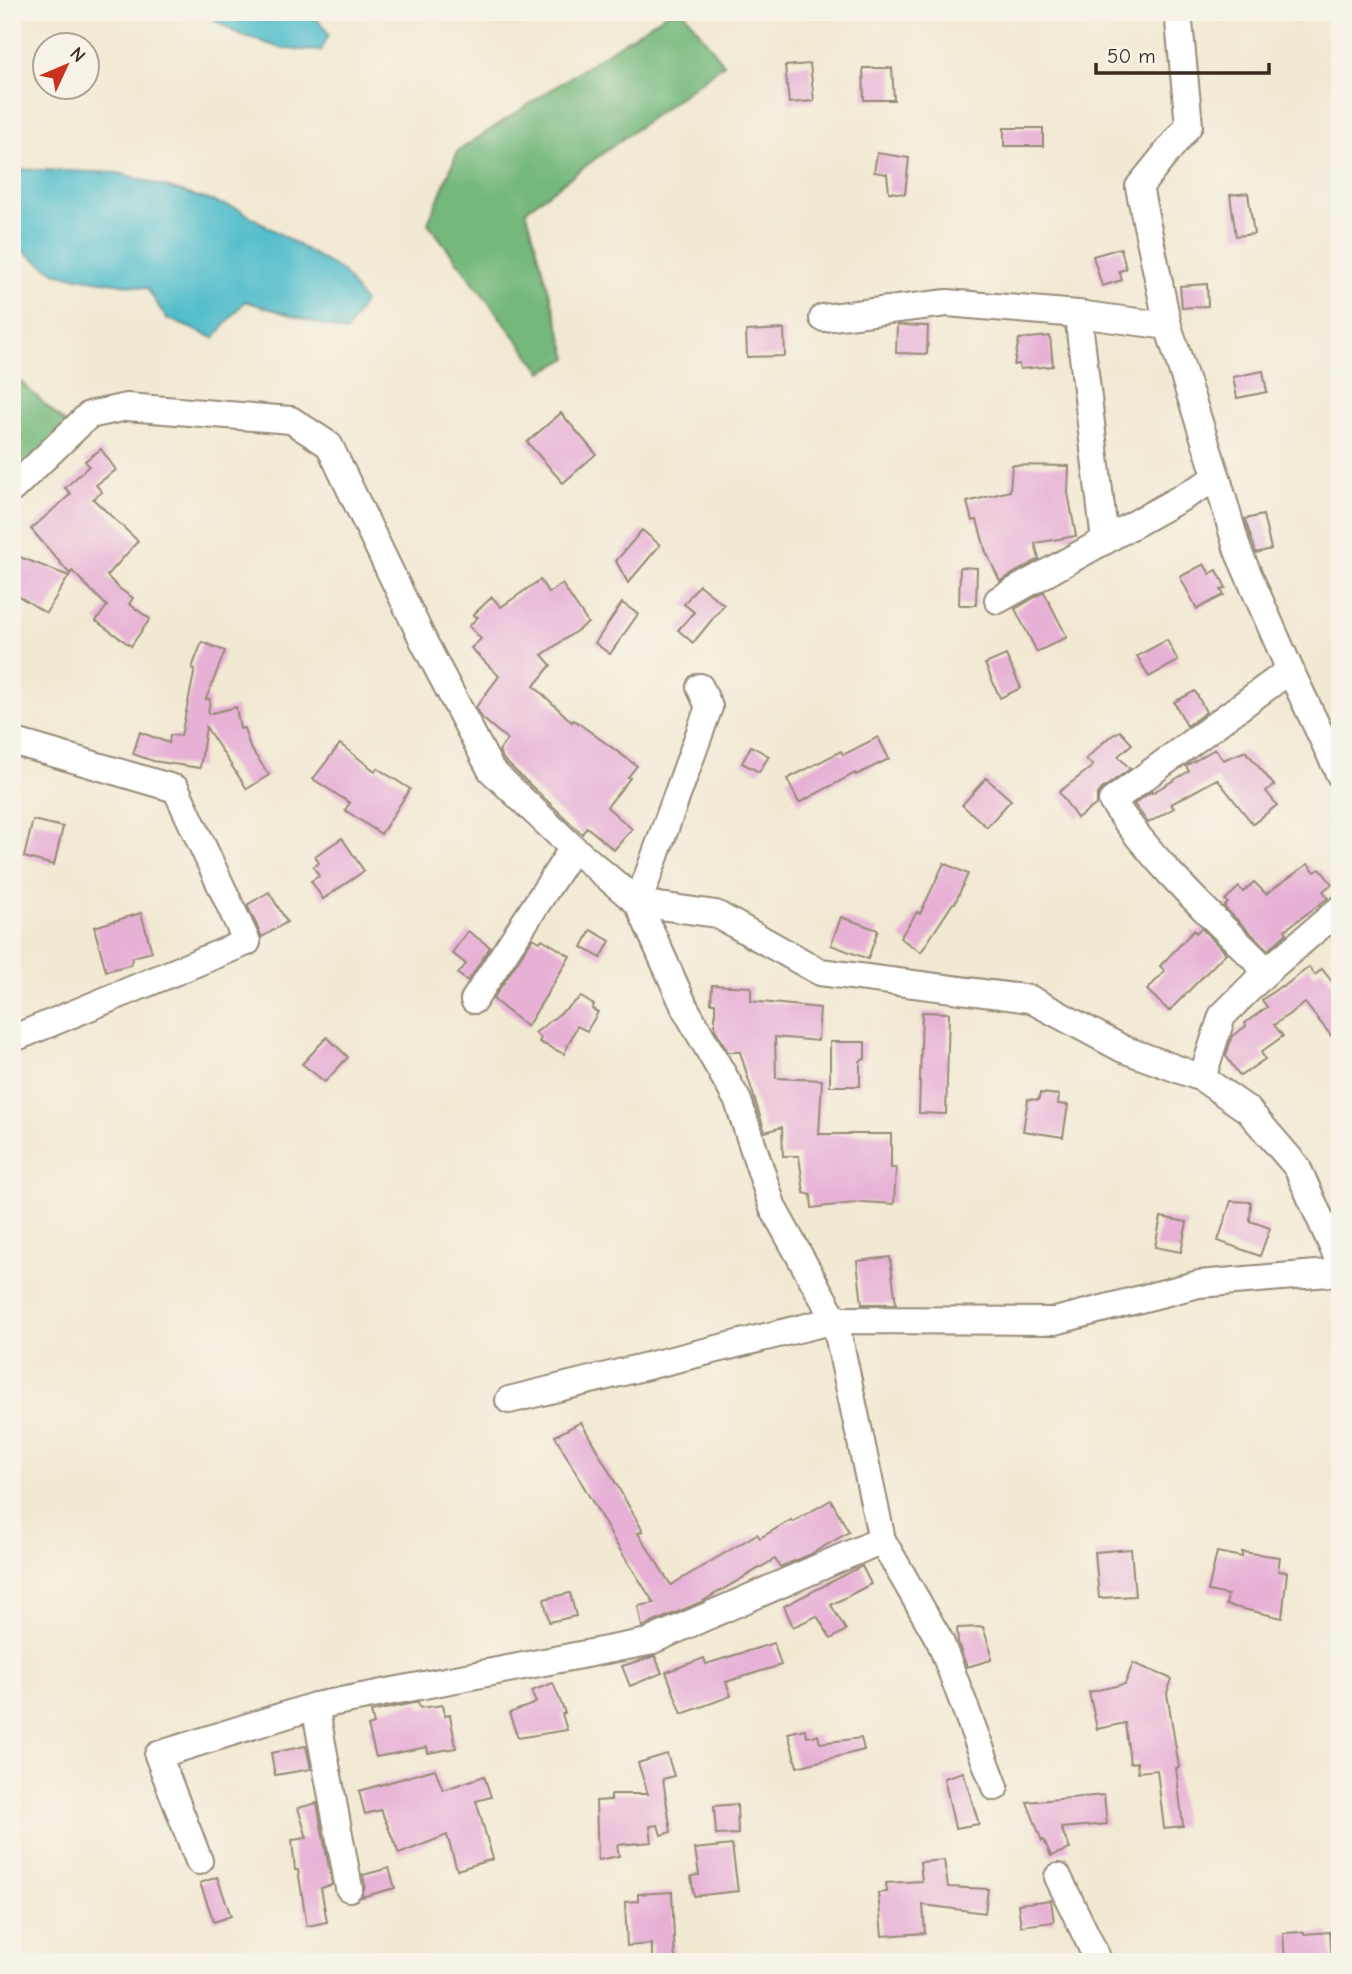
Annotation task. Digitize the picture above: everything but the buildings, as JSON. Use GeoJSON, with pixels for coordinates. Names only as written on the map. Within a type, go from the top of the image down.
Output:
{"type":"FeatureCollection","features":[{"type":"Feature","properties":{"kind":"street"},"geometry":{"type":"LineString","coordinates":[[1178,12],[1189,125],[1139,187],[1168,326],[1238,551],[1340,775]]}},
{"type":"Feature","properties":{"kind":"street"},"geometry":{"type":"LineString","coordinates":[[823,318],[947,303],[1078,314],[1168,326]]}},
{"type":"Feature","properties":{"kind":"street"},"geometry":{"type":"LineString","coordinates":[[1078,314],[1105,541]]}},
{"type":"Feature","properties":{"kind":"street"},"geometry":{"type":"LineString","coordinates":[[12,489],[89,415],[127,407],[291,420],[329,445],[425,644],[491,770],[573,848],[638,903],[685,1008],[738,1101],[773,1208],[835,1320],[882,1540],[940,1641],[995,1787]]}},
{"type":"Feature","properties":{"kind":"street"},"geometry":{"type":"LineString","coordinates":[[998,600],[1217,478]]}},
{"type":"Feature","properties":{"kind":"street"},"geometry":{"type":"LineString","coordinates":[[1267,971],[1170,874],[1131,829],[1112,801],[1290,670]]}},
{"type":"Feature","properties":{"kind":"street"},"geometry":{"type":"LineString","coordinates":[[638,903],[709,707],[700,687]]}},
{"type":"Feature","properties":{"kind":"street"},"geometry":{"type":"LineString","coordinates":[[12,741],[176,789],[247,942],[12,1040]]}},
{"type":"Feature","properties":{"kind":"street"},"geometry":{"type":"LineString","coordinates":[[474,1000],[573,848]]}},
{"type":"Feature","properties":{"kind":"street"},"geometry":{"type":"LineString","coordinates":[[638,903],[716,914],[820,972],[1030,999],[1123,1049],[1202,1077],[1248,1110],[1297,1167],[1340,1263]]}},
{"type":"Feature","properties":{"kind":"street"},"geometry":{"type":"LineString","coordinates":[[1202,1077],[1222,1016],[1267,971],[1340,909]]}},
{"type":"Feature","properties":{"kind":"street"},"geometry":{"type":"LineString","coordinates":[[509,1400],[835,1320],[1055,1321],[1199,1284],[1340,1272]]}},
{"type":"Feature","properties":{"kind":"street"},"geometry":{"type":"LineString","coordinates":[[199,1861],[158,1755],[315,1706],[648,1642],[882,1540]]}},
{"type":"Feature","properties":{"kind":"street"},"geometry":{"type":"LineString","coordinates":[[315,1706],[349,1888]]}},
{"type":"Feature","properties":{"kind":"street"},"geometry":{"type":"LineString","coordinates":[[1058,1877],[1098,1962]]}},
{"type":"Feature","properties":{"kind":"green space"},"geometry":{"type":"Polygon","coordinates":[[[669,12],[684,12],[724,64],[526,210],[568,358],[542,372],[428,223],[458,151],[669,12]]]}},
{"type":"Feature","properties":{"kind":"green space"},"geometry":{"type":"Polygon","coordinates":[[[12,374],[77,434],[12,498],[12,374]]]}},
{"type":"Feature","properties":{"kind":"water"},"geometry":{"type":"Polygon","coordinates":[[[217,12],[293,12],[316,18],[329,34],[321,51],[284,49],[238,34],[213,19],[217,12]]]}},
{"type":"Feature","properties":{"kind":"water"},"geometry":{"type":"Polygon","coordinates":[[[12,169],[119,173],[238,209],[343,272],[364,302],[346,332],[245,301],[214,338],[166,318],[147,288],[58,274],[12,244],[12,169]]]}}]}
